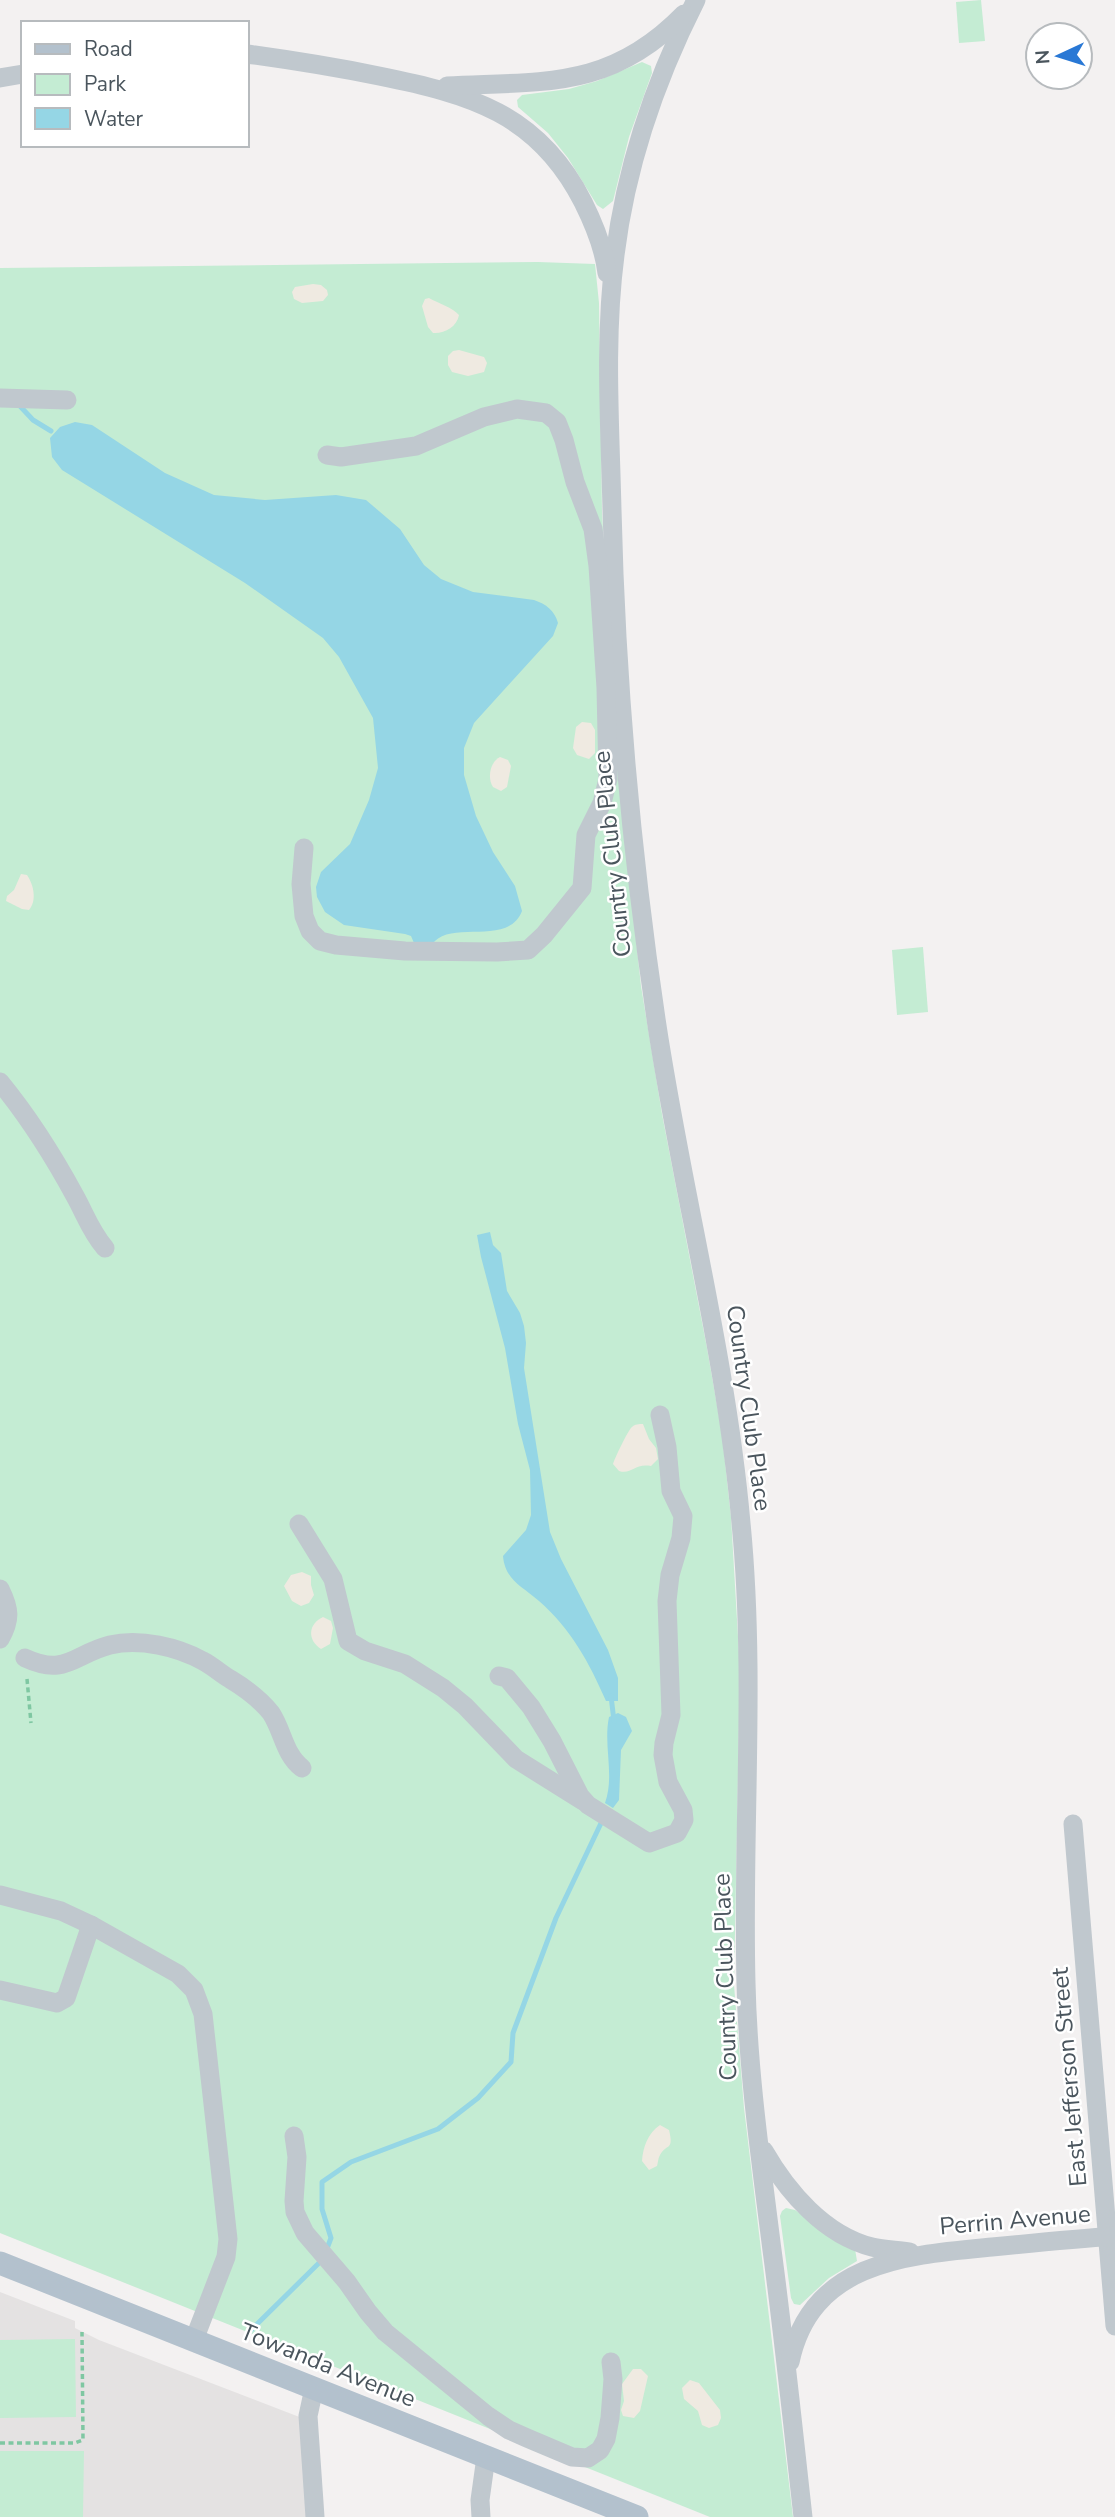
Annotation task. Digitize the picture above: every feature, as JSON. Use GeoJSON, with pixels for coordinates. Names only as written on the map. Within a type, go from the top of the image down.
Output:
{"type":"FeatureCollection","features":[{"type":"Feature","properties":{"kind":"main road","name":"Towanda Avenue"},"geometry":{"type":"LineString","coordinates":[[0,2263],[637,2517]]}},
{"type":"Feature","properties":{"kind":"street","name":"Country Club Place"},"geometry":{"type":"LineString","coordinates":[[435,87],[547,82],[597,71],[639,51],[660,36],[695,1]]}},
{"type":"Feature","properties":{"kind":"street","name":"Country Club Place"},"geometry":{"type":"LineString","coordinates":[[695,1],[665,69],[636,153],[615,251],[608,355],[612,534],[623,718],[641,904],[659,1036],[719,1356],[741,1521],[750,1685],[745,1876],[746,1989],[758,2141],[803,2517]]}},
{"type":"Feature","properties":{"kind":"street","name":"Country Club Place"},"geometry":{"type":"LineString","coordinates":[[248,54],[317,64],[435,87],[493,108],[513,120],[534,137],[556,161],[577,190],[592,219],[602,248],[610,309]]}},
{"type":"Feature","properties":{"kind":"street"},"geometry":{"type":"LineString","coordinates":[[0,78],[21,74]]}},
{"type":"Feature","properties":{"kind":"street"},"geometry":{"type":"LineString","coordinates":[[10,399],[66,400]]}},
{"type":"Feature","properties":{"kind":"street"},"geometry":{"type":"LineString","coordinates":[[304,848],[304,916],[310,931],[320,941],[336,945],[405,951],[528,950],[544,936],[582,888],[586,835],[602,803],[607,779],[605,665],[593,529],[557,422],[546,413],[517,410],[484,417],[416,446],[341,457],[327,454]]}},
{"type":"Feature","properties":{"kind":"street"},"geometry":{"type":"LineString","coordinates":[[0,1082],[37,1133],[75,1196],[90,1228],[105,1248]]}},
{"type":"Feature","properties":{"kind":"street"},"geometry":{"type":"LineString","coordinates":[[299,1524],[333,1579],[348,1641],[365,1651],[405,1664],[443,1688],[460,1701],[516,1759],[649,1843],[677,1833],[684,1820],[683,1810],[668,1782],[663,1755],[671,1716],[667,1601],[670,1575],[681,1538],[683,1516],[671,1491],[667,1447],[660,1415]]}},
{"type":"Feature","properties":{"kind":"street"},"geometry":{"type":"LineString","coordinates":[[0,1589],[8,1612],[8,1624],[0,1640],[25,1659],[56,1666],[109,1645],[122,1643],[160,1646],[184,1652],[211,1665],[246,1689],[269,1710],[293,1761],[302,1768]]}},
{"type":"Feature","properties":{"kind":"street"},"geometry":{"type":"LineString","coordinates":[[499,1676],[508,1678],[531,1707],[580,1796],[597,1810]]}},
{"type":"Feature","properties":{"kind":"street","name":"East Jefferson Street"},"geometry":{"type":"LineString","coordinates":[[1073,1824],[1111,2236],[1115,2326]]}},
{"type":"Feature","properties":{"kind":"street"},"geometry":{"type":"LineString","coordinates":[[0,1895],[61,1911],[91,1925],[178,1974],[194,1990],[203,2014],[228,2239],[226,2257],[194,2340]]}},
{"type":"Feature","properties":{"kind":"street"},"geometry":{"type":"LineString","coordinates":[[0,1990],[57,2003],[66,1998],[91,1925]]}},
{"type":"Feature","properties":{"kind":"street"},"geometry":{"type":"LineString","coordinates":[[294,2136],[297,2145],[293,2201],[304,2233],[385,2332],[464,2398],[509,2430],[572,2457],[581,2459],[592,2456],[600,2450],[606,2439],[613,2379],[611,2361]]}},
{"type":"Feature","properties":{"kind":"street","name":"Perrin Avenue"},"geometry":{"type":"LineString","coordinates":[[758,2141],[791,2193],[827,2223],[852,2239],[872,2247],[920,2253]]}},
{"type":"Feature","properties":{"kind":"street","name":"Perrin Avenue"},"geometry":{"type":"LineString","coordinates":[[787,2376],[794,2343],[815,2307],[845,2281],[884,2262],[920,2253],[1111,2236]]}},
{"type":"Feature","properties":{"kind":"street"},"geometry":{"type":"LineString","coordinates":[[314,2388],[308,2416],[315,2517]]}},
{"type":"Feature","properties":{"kind":"street"},"geometry":{"type":"LineString","coordinates":[[481,2517],[480,2500],[486,2457]]}},
{"type":"Feature","properties":{"kind":"path"},"geometry":{"type":"LineString","coordinates":[[25,1659],[31,1723]]}},
{"type":"Feature","properties":{"kind":"path"},"geometry":{"type":"LineString","coordinates":[[0,2443],[75,2443],[83,2440],[82,2332]]}},
{"type":"Feature","properties":{"kind":"shaded area"},"geometry":{"type":"Polygon","coordinates":[[[0,2292],[75,2321],[75,2328],[99,2340],[302,2418],[309,2517],[0,2517],[0,2292]]]}},
{"type":"Feature","properties":{"kind":"green space"},"geometry":{"type":"Polygon","coordinates":[[[981,0],[985,41],[959,43],[956,2],[981,0]]]}},
{"type":"Feature","properties":{"kind":"green space"},"geometry":{"type":"Polygon","coordinates":[[[642,62],[651,66],[652,73],[629,137],[613,201],[603,209],[597,205],[568,158],[548,133],[518,107],[517,100],[522,95],[569,89],[597,81],[642,62]]]}},
{"type":"Feature","properties":{"kind":"green space"},"geometry":{"type":"Polygon","coordinates":[[[538,262],[595,264],[599,303],[602,511],[609,647],[619,782],[641,986],[662,1114],[722,1434],[731,1517],[740,1671],[734,1985],[744,2108],[793,2517],[710,2517],[0,2233],[0,268],[538,262]]]}},
{"type":"Feature","properties":{"kind":"green space"},"geometry":{"type":"Polygon","coordinates":[[[923,947],[928,1012],[897,1015],[892,950],[923,947]]]}},
{"type":"Feature","properties":{"kind":"green space"},"geometry":{"type":"Polygon","coordinates":[[[786,2208],[795,2210],[855,2249],[857,2261],[829,2278],[800,2305],[794,2304],[791,2298],[780,2216],[786,2208]]]}},
{"type":"Feature","properties":{"kind":"green space"},"geometry":{"type":"Polygon","coordinates":[[[75,2339],[76,2417],[0,2418],[0,2340],[75,2339]]]}},
{"type":"Feature","properties":{"kind":"green space"},"geometry":{"type":"Polygon","coordinates":[[[0,2451],[84,2451],[83,2517],[0,2517],[0,2451]]]}},
{"type":"Feature","properties":{"kind":"sand"},"geometry":{"type":"Polygon","coordinates":[[[321,285],[327,290],[328,295],[323,301],[302,303],[294,299],[292,292],[295,287],[321,285]]]}},
{"type":"Feature","properties":{"kind":"sand"},"geometry":{"type":"Polygon","coordinates":[[[429,298],[459,315],[456,323],[449,329],[433,333],[428,327],[422,306],[425,299],[429,298]]]}},
{"type":"Feature","properties":{"kind":"sand"},"geometry":{"type":"Polygon","coordinates":[[[459,350],[484,357],[487,363],[484,372],[468,376],[452,372],[448,365],[448,356],[459,350]]]}},
{"type":"Feature","properties":{"kind":"sand"},"geometry":{"type":"Polygon","coordinates":[[[582,722],[591,723],[595,730],[595,753],[589,759],[577,755],[573,748],[576,727],[582,722]]]}},
{"type":"Feature","properties":{"kind":"sand"},"geometry":{"type":"Polygon","coordinates":[[[500,757],[508,760],[511,766],[507,787],[501,791],[493,787],[490,775],[492,766],[500,757]]]}},
{"type":"Feature","properties":{"kind":"sand"},"geometry":{"type":"Polygon","coordinates":[[[21,874],[27,875],[33,888],[34,898],[29,910],[6,901],[21,874]]]}},
{"type":"Feature","properties":{"kind":"sand"},"geometry":{"type":"Polygon","coordinates":[[[643,1424],[656,1448],[658,1459],[651,1466],[619,1471],[613,1464],[624,1439],[633,1426],[643,1424]]]}},
{"type":"Feature","properties":{"kind":"sand"},"geometry":{"type":"Polygon","coordinates":[[[302,1572],[311,1576],[314,1595],[309,1603],[301,1606],[292,1601],[284,1586],[291,1575],[302,1572]]]}},
{"type":"Feature","properties":{"kind":"sand"},"geometry":{"type":"Polygon","coordinates":[[[323,1617],[331,1621],[333,1628],[330,1644],[321,1649],[313,1641],[311,1632],[314,1624],[323,1617]]]}},
{"type":"Feature","properties":{"kind":"sand"},"geometry":{"type":"Polygon","coordinates":[[[660,2125],[669,2130],[670,2144],[660,2155],[657,2166],[649,2170],[642,2161],[644,2151],[649,2136],[660,2125]]]}},
{"type":"Feature","properties":{"kind":"sand"},"geometry":{"type":"Polygon","coordinates":[[[633,2369],[641,2369],[648,2376],[640,2411],[634,2418],[623,2416],[621,2410],[624,2401],[622,2384],[633,2369]]]}},
{"type":"Feature","properties":{"kind":"sand"},"geometry":{"type":"Polygon","coordinates":[[[690,2380],[699,2383],[720,2410],[718,2425],[709,2428],[702,2425],[698,2411],[684,2399],[682,2388],[690,2380]]]}},
{"type":"Feature","properties":{"kind":"water"},"geometry":{"type":"Polygon","coordinates":[[[75,422],[92,425],[165,473],[214,495],[265,500],[336,495],[366,500],[400,529],[424,565],[441,579],[473,592],[534,600],[552,612],[558,623],[553,636],[474,723],[464,748],[464,775],[476,816],[493,852],[515,886],[522,911],[515,922],[492,931],[451,933],[440,937],[432,945],[414,943],[411,936],[405,934],[344,925],[325,912],[317,897],[316,887],[321,872],[350,844],[369,800],[378,768],[373,718],[339,657],[323,638],[245,583],[62,470],[52,457],[50,438],[60,427],[75,422]]]}},
{"type":"Feature","properties":{"kind":"water"},"geometry":{"type":"Polygon","coordinates":[[[490,1232],[493,1245],[501,1253],[507,1291],[524,1326],[524,1368],[550,1532],[608,1650],[618,1678],[618,1701],[606,1701],[570,1635],[539,1601],[515,1582],[504,1564],[503,1556],[526,1530],[531,1515],[530,1470],[518,1424],[505,1348],[477,1235],[490,1232]]]}},
{"type":"Feature","properties":{"kind":"water"},"geometry":{"type":"Polygon","coordinates":[[[618,1713],[626,1717],[632,1731],[621,1750],[619,1800],[613,1808],[605,1803],[609,1782],[607,1739],[609,1717],[618,1713]]]}},
{"type":"Feature","properties":{"kind":"waterway"},"geometry":{"type":"LineString","coordinates":[[19,405],[33,420],[51,431]]}},
{"type":"Feature","properties":{"kind":"waterway"},"geometry":{"type":"LineString","coordinates":[[611,1696],[614,1721]]}},
{"type":"Feature","properties":{"kind":"waterway"},"geometry":{"type":"LineString","coordinates":[[326,2251],[331,2238],[322,2209],[322,2182],[351,2162],[438,2129],[478,2098],[511,2062],[513,2033],[556,1918],[603,1819]]}},
{"type":"Feature","properties":{"kind":"waterway"},"geometry":{"type":"LineString","coordinates":[[249,2332],[322,2260]]}}]}
